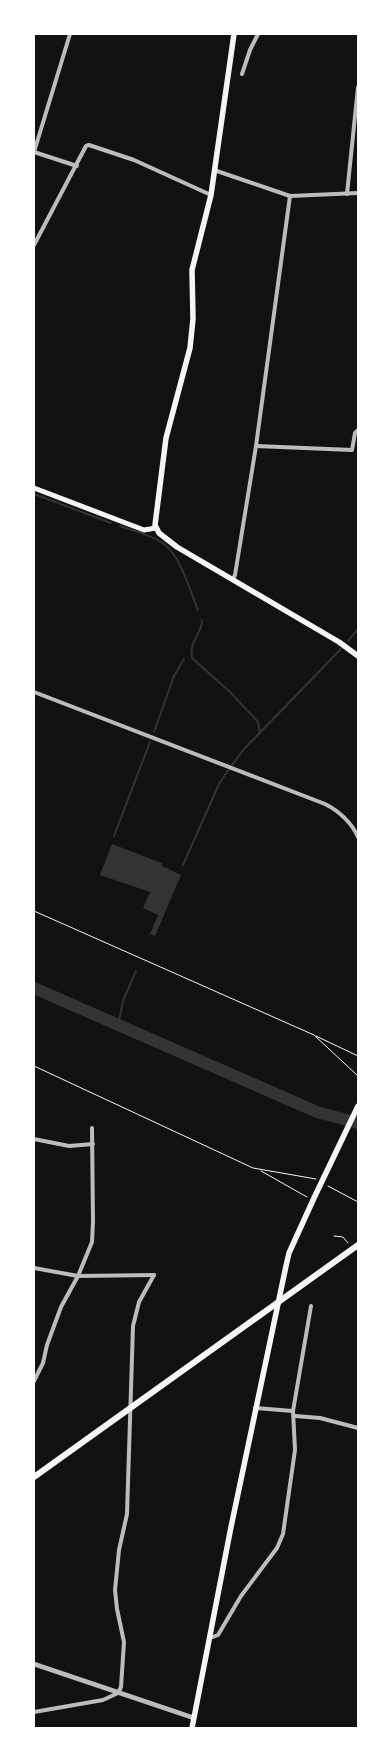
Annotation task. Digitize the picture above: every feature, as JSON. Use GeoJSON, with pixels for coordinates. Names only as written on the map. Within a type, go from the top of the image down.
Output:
{"type":"FeatureCollection","features":[{"type":"Feature","properties":{"kind":"highway"},"geometry":{"type":"LineString","coordinates":[[34,1478],[358,1245]]}},
{"type":"Feature","properties":{"kind":"main road"},"geometry":{"type":"LineString","coordinates":[[234,34],[211,195],[192,270],[193,319],[190,348],[166,438],[156,528],[162,537],[177,547],[339,642],[358,656]]}},
{"type":"Feature","properties":{"kind":"main road"},"geometry":{"type":"LineString","coordinates":[[34,488],[144,530],[156,528]]}},
{"type":"Feature","properties":{"kind":"main road"},"geometry":{"type":"LineString","coordinates":[[192,1728],[255,1408],[289,1253],[311,1198],[358,1106]]}},
{"type":"Feature","properties":{"kind":"street"},"geometry":{"type":"LineString","coordinates":[[70,34],[34,152],[77,166]]}},
{"type":"Feature","properties":{"kind":"street"},"geometry":{"type":"LineString","coordinates":[[242,74],[258,34]]}},
{"type":"Feature","properties":{"kind":"street"},"geometry":{"type":"LineString","coordinates":[[347,194],[358,87]]}},
{"type":"Feature","properties":{"kind":"street"},"geometry":{"type":"LineString","coordinates":[[34,245],[86,146],[134,160],[211,195]]}},
{"type":"Feature","properties":{"kind":"street"},"geometry":{"type":"LineString","coordinates":[[214,170],[290,196],[358,193]]}},
{"type":"Feature","properties":{"kind":"street"},"geometry":{"type":"LineString","coordinates":[[233,579],[256,446],[290,196]]}},
{"type":"Feature","properties":{"kind":"street"},"geometry":{"type":"LineString","coordinates":[[256,446],[352,450],[358,430]]}},
{"type":"Feature","properties":{"kind":"street"},"geometry":{"type":"LineString","coordinates":[[34,692],[331,807],[351,826],[358,837]]}},
{"type":"Feature","properties":{"kind":"street"},"geometry":{"type":"LineString","coordinates":[[34,1381],[43,1363],[47,1345],[61,1307],[78,1276],[92,1242],[92,1128]]}},
{"type":"Feature","properties":{"kind":"street"},"geometry":{"type":"LineString","coordinates":[[34,1139],[69,1146],[93,1144]]}},
{"type":"Feature","properties":{"kind":"street"},"geometry":{"type":"LineString","coordinates":[[34,1268],[78,1276],[154,1275],[139,1302],[133,1326],[127,1514],[119,1550],[115,1590],[116,1609],[124,1642],[121,1687],[118,1693],[102,1700],[34,1712]]}},
{"type":"Feature","properties":{"kind":"street"},"geometry":{"type":"LineString","coordinates":[[210,1638],[218,1634],[241,1596],[277,1548],[283,1534],[295,1450],[294,1411],[311,1306]]}},
{"type":"Feature","properties":{"kind":"street"},"geometry":{"type":"LineString","coordinates":[[255,1408],[294,1411]]}},
{"type":"Feature","properties":{"kind":"street"},"geometry":{"type":"LineString","coordinates":[[294,1416],[320,1418],[358,1428]]}},
{"type":"Feature","properties":{"kind":"street"},"geometry":{"type":"LineString","coordinates":[[34,1664],[194,1718]]}},
{"type":"Feature","properties":{"kind":"path"},"geometry":{"type":"LineString","coordinates":[[34,911],[358,1056]]}},
{"type":"Feature","properties":{"kind":"path"},"geometry":{"type":"LineString","coordinates":[[314,1035],[358,1076]]}},
{"type":"Feature","properties":{"kind":"path"},"geometry":{"type":"LineString","coordinates":[[34,1066],[260,1170],[311,1198]]}},
{"type":"Feature","properties":{"kind":"path"},"geometry":{"type":"LineString","coordinates":[[260,1170],[315,1178],[358,1202]]}},
{"type":"Feature","properties":{"kind":"path"},"geometry":{"type":"LineString","coordinates":[[334,1236],[343,1237],[348,1243]]}},
{"type":"Feature","properties":{"kind":"shaded area"},"geometry":{"type":"Polygon","coordinates":[[[112,844],[162,863],[162,866],[181,875],[155,936],[150,934],[158,915],[143,908],[150,892],[100,875],[112,844]]]}},
{"type":"Feature","properties":{"kind":"waterway"},"geometry":{"type":"LineString","coordinates":[[34,494],[111,523]]}},
{"type":"Feature","properties":{"kind":"waterway"},"geometry":{"type":"LineString","coordinates":[[120,526],[154,538],[170,549],[180,565],[198,610]]}},
{"type":"Feature","properties":{"kind":"waterway"},"geometry":{"type":"LineString","coordinates":[[202,620],[200,630],[192,646],[192,658],[230,692],[258,722],[260,733]]}},
{"type":"Feature","properties":{"kind":"waterway"},"geometry":{"type":"LineString","coordinates":[[348,641],[358,629]]}},
{"type":"Feature","properties":{"kind":"waterway"},"geometry":{"type":"LineString","coordinates":[[183,865],[219,784],[229,769],[244,749],[341,649]]}},
{"type":"Feature","properties":{"kind":"waterway"},"geometry":{"type":"LineString","coordinates":[[154,732],[174,676],[184,659]]}},
{"type":"Feature","properties":{"kind":"waterway"},"geometry":{"type":"LineString","coordinates":[[114,836],[150,742]]}},
{"type":"Feature","properties":{"kind":"waterway"},"geometry":{"type":"LineString","coordinates":[[118,1026],[123,1001],[136,971]]}},
{"type":"Feature","properties":{"kind":"waterway"},"geometry":{"type":"LineString","coordinates":[[34,988],[317,1112],[358,1123]]}}]}
